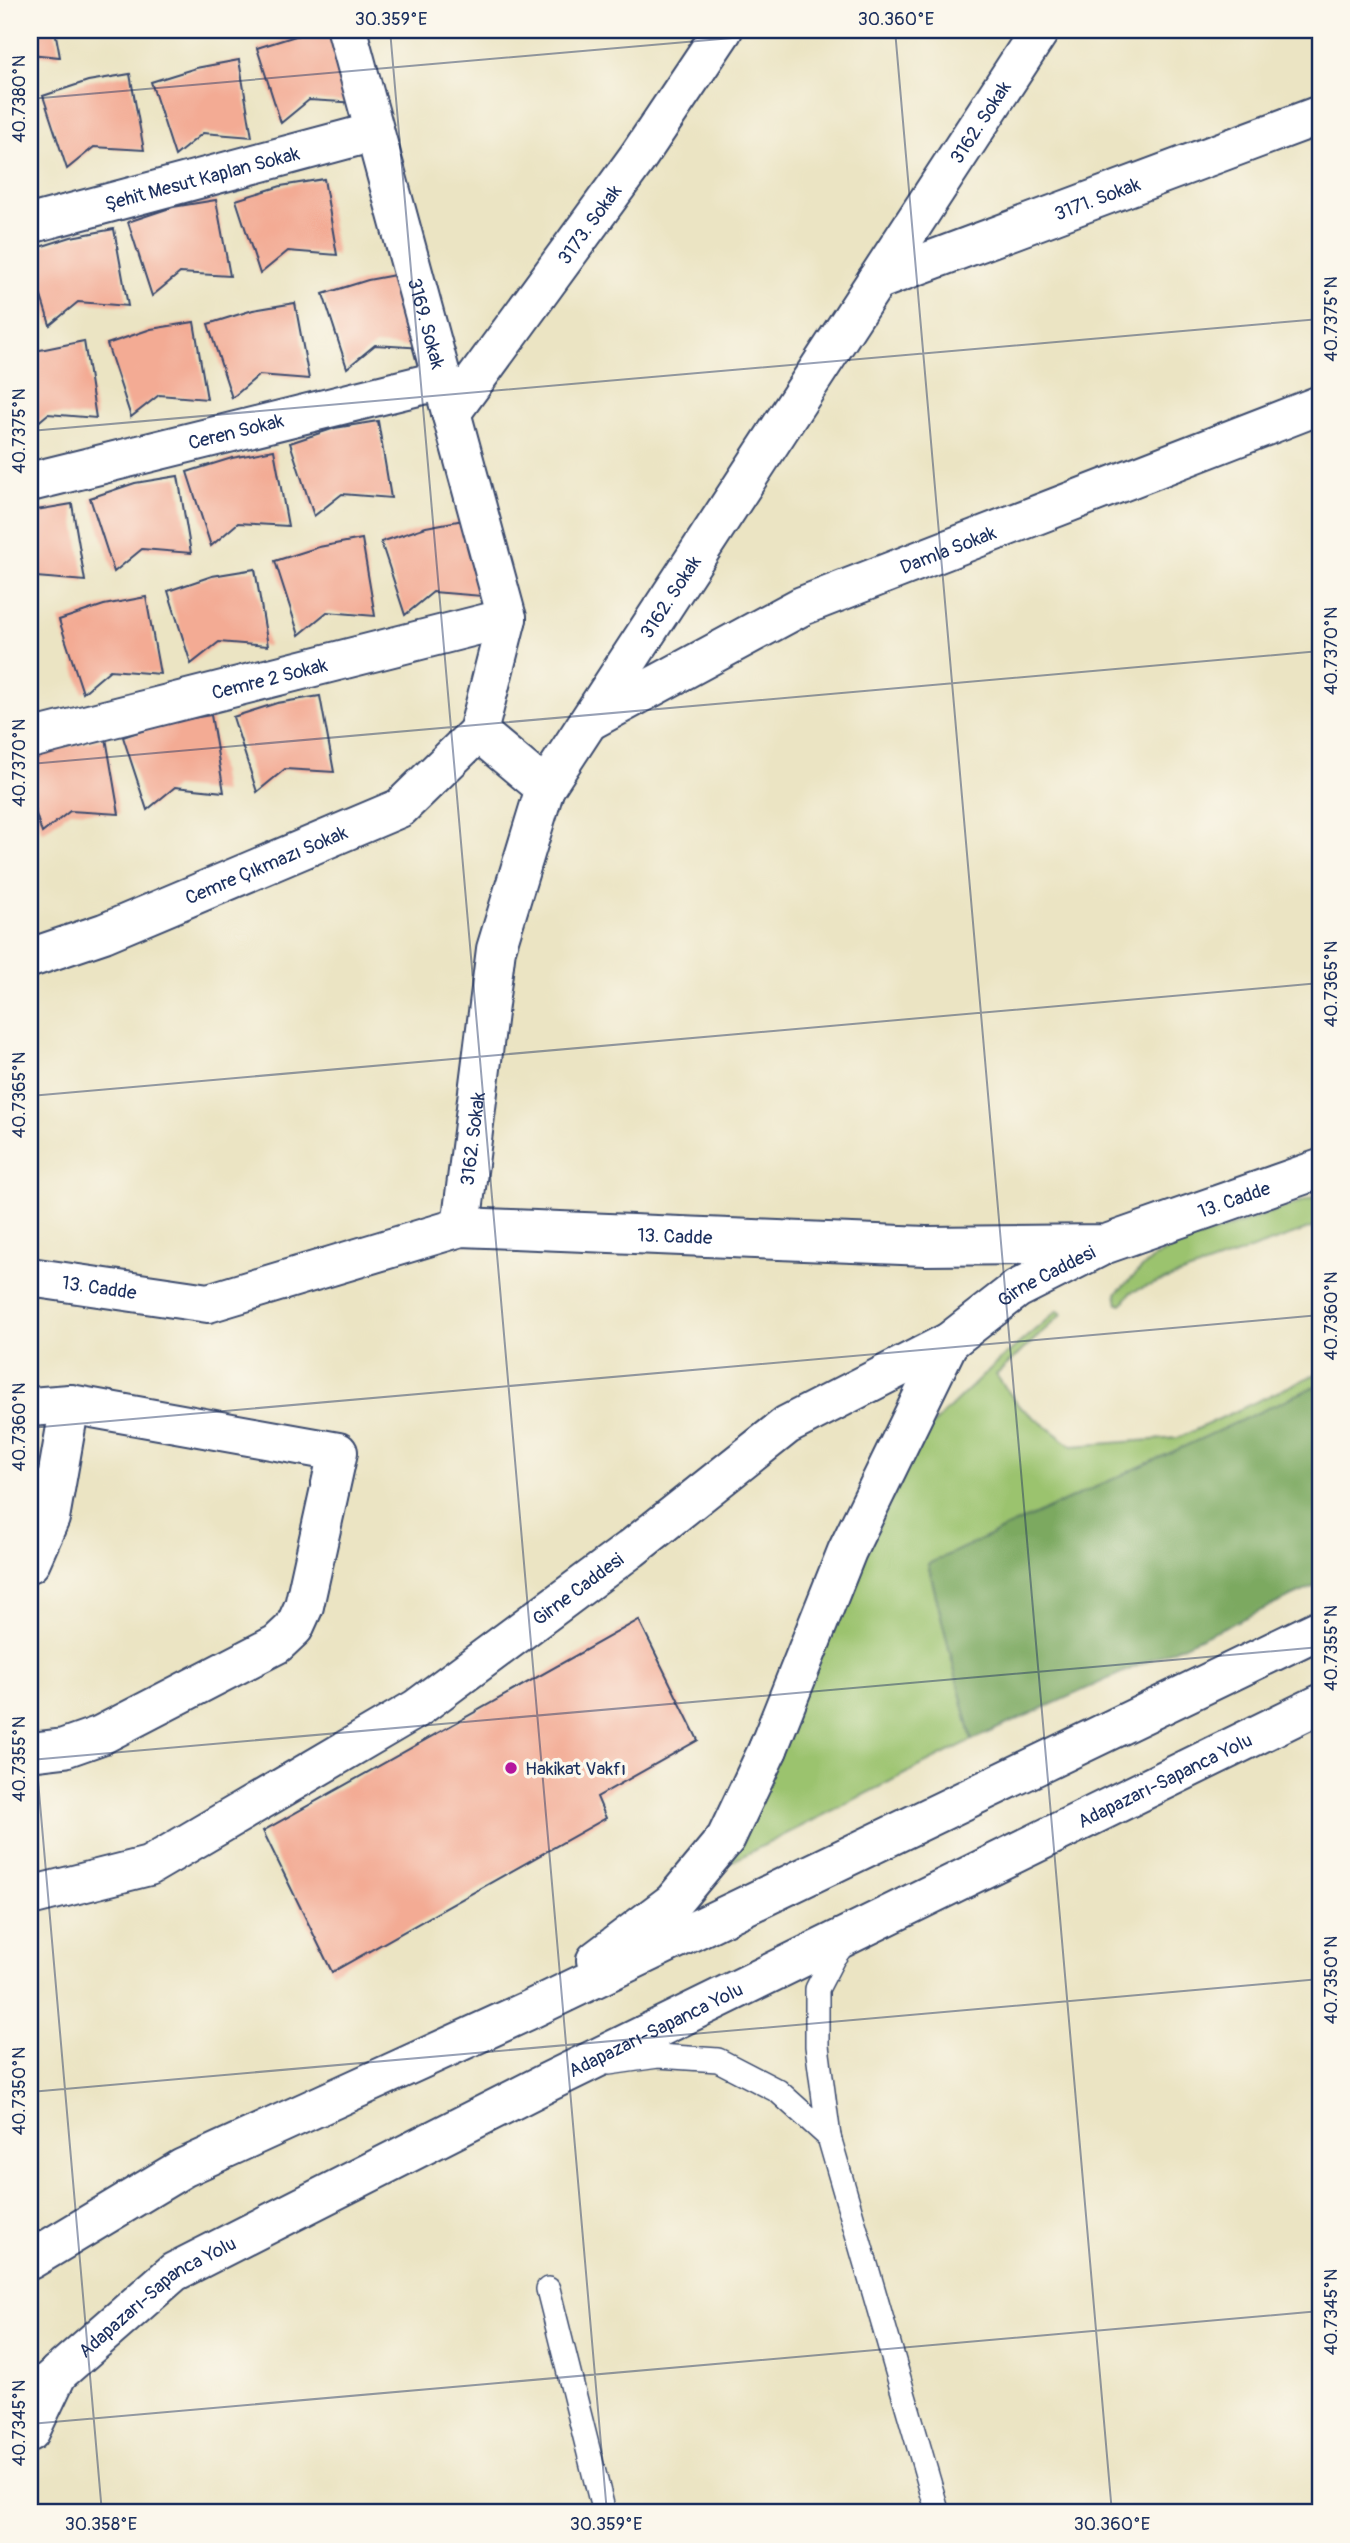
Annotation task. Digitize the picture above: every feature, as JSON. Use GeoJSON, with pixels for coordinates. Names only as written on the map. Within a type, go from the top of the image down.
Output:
{"type":"FeatureCollection","features":[{"type":"Feature","properties":{"kind":"main road","name":"3173. Sokak"},"geometry":{"type":"LineString","coordinates":[[446,396],[638,157],[723,30]]}},
{"type":"Feature","properties":{"kind":"main road"},"geometry":{"type":"LineString","coordinates":[[1006,30],[1016,66]]}},
{"type":"Feature","properties":{"kind":"main road","name":"3162. Sokak"},"geometry":{"type":"LineString","coordinates":[[461,1227],[496,949],[545,788],[1040,30]]}},
{"type":"Feature","properties":{"kind":"main road","name":"3169. Sokak"},"geometry":{"type":"LineString","coordinates":[[353,31],[374,132],[507,618]]}},
{"type":"Feature","properties":{"kind":"main road","name":"3171. Sokak"},"geometry":{"type":"LineString","coordinates":[[876,281],[1320,115]]}},
{"type":"Feature","properties":{"kind":"main road","name":"Şehit Mesut Kaplan Sokak"},"geometry":{"type":"LineString","coordinates":[[30,224],[374,132]]}},
{"type":"Feature","properties":{"kind":"main road","name":"Ceren Sokak"},"geometry":{"type":"LineString","coordinates":[[30,482],[446,396]]}},
{"type":"Feature","properties":{"kind":"main road","name":"Damla Sokak"},"geometry":{"type":"LineString","coordinates":[[588,721],[802,606],[1320,405]]}},
{"type":"Feature","properties":{"kind":"main road"},"geometry":{"type":"LineString","coordinates":[[507,618],[478,732],[545,788]]}},
{"type":"Feature","properties":{"kind":"main road","name":"Cemre 2 Sokak"},"geometry":{"type":"LineString","coordinates":[[30,739],[507,618]]}},
{"type":"Feature","properties":{"kind":"main road","name":"Cemre Çıkmazı Sokak"},"geometry":{"type":"LineString","coordinates":[[30,958],[104,933],[400,808],[478,732]]}},
{"type":"Feature","properties":{"kind":"main road","name":"13. Cadde"},"geometry":{"type":"LineString","coordinates":[[30,1277],[208,1303],[461,1227],[926,1247],[1106,1244],[1320,1169]]}},
{"type":"Feature","properties":{"kind":"main road","name":"Girne Caddesi"},"geometry":{"type":"LineString","coordinates":[[30,1896],[149,1866],[416,1709],[631,1549],[787,1425],[949,1342],[1017,1289],[1106,1244]]}},
{"type":"Feature","properties":{"kind":"main road"},"geometry":{"type":"LineString","coordinates":[[527,2011],[673,1902],[726,1839],[768,1749],[847,1551],[949,1342]]}},
{"type":"Feature","properties":{"kind":"main road"},"geometry":{"type":"LineString","coordinates":[[30,1407],[70,1404],[338,1452],[304,1606],[294,1628],[277,1644],[102,1735],[64,1748],[30,1752]]}},
{"type":"Feature","properties":{"kind":"main road"},"geometry":{"type":"LineString","coordinates":[[30,1563],[50,1518],[70,1404]]}},
{"type":"Feature","properties":{"kind":"main road"},"geometry":{"type":"LineString","coordinates":[[30,2260],[34,2255],[183,2168],[527,2011],[1320,1629]]}},
{"type":"Feature","properties":{"kind":"main road","name":"Adapazarı-Sapanca Yolu"},"geometry":{"type":"LineString","coordinates":[[30,2411],[46,2384],[174,2272],[578,2067],[1320,1704]]}},
{"type":"Feature","properties":{"kind":"main road"},"geometry":{"type":"LineString","coordinates":[[30,2432],[58,2373]]}},
{"type":"Feature","properties":{"kind":"lane"},"geometry":{"type":"LineString","coordinates":[[850,1934],[833,1958],[817,1989],[817,2046],[829,2137],[938,2513]]}},
{"type":"Feature","properties":{"kind":"lane"},"geometry":{"type":"LineString","coordinates":[[578,2067],[658,2056],[718,2060],[778,2091],[829,2137]]}},
{"type":"Feature","properties":{"kind":"lane"},"geometry":{"type":"LineString","coordinates":[[548,2289],[604,2513]]}},
{"type":"Feature","properties":{"kind":"green space"},"geometry":{"type":"Polygon","coordinates":[[[1320,1195],[1320,1225],[1131,1292],[1122,1304],[1118,1304],[1116,1293],[1153,1258],[1179,1245],[1320,1195]]]}},
{"type":"Feature","properties":{"kind":"green space"},"geometry":{"type":"Polygon","coordinates":[[[1058,1310],[1062,1314],[996,1375],[1019,1406],[1072,1446],[1178,1438],[1320,1372],[1320,1387],[928,1564],[972,1740],[711,1872],[925,1432],[994,1365],[1058,1310]]]}},
{"type":"Feature","properties":{"kind":"green space"},"geometry":{"type":"Polygon","coordinates":[[[1320,1384],[1320,1584],[972,1740],[928,1564],[1320,1384]]]}},
{"type":"Feature","properties":{"kind":"building"},"geometry":{"type":"Polygon","coordinates":[[[30,30],[55,30],[60,57],[30,54],[30,30]]]}},
{"type":"Feature","properties":{"kind":"building"},"geometry":{"type":"Polygon","coordinates":[[[345,30],[358,103],[309,100],[281,123],[257,48],[302,34],[345,30]]]}},
{"type":"Feature","properties":{"kind":"building"},"geometry":{"type":"Polygon","coordinates":[[[239,60],[252,137],[203,133],[175,156],[151,82],[196,68],[239,60]]]}},
{"type":"Feature","properties":{"kind":"building"},"geometry":{"type":"Polygon","coordinates":[[[130,74],[144,150],[94,147],[67,169],[43,96],[88,81],[130,74]]]}},
{"type":"Feature","properties":{"kind":"building"},"geometry":{"type":"Polygon","coordinates":[[[324,179],[337,255],[288,251],[260,274],[236,200],[281,186],[324,179]]]}},
{"type":"Feature","properties":{"kind":"building"},"geometry":{"type":"Polygon","coordinates":[[[216,200],[230,276],[180,273],[152,296],[128,222],[173,207],[216,200]]]}},
{"type":"Feature","properties":{"kind":"building"},"geometry":{"type":"Polygon","coordinates":[[[114,229],[128,306],[78,302],[50,325],[30,261],[30,250],[71,237],[114,229]]]}},
{"type":"Feature","properties":{"kind":"building"},"geometry":{"type":"Polygon","coordinates":[[[411,272],[424,348],[375,345],[347,368],[323,294],[368,280],[411,272]]]}},
{"type":"Feature","properties":{"kind":"building"},"geometry":{"type":"Polygon","coordinates":[[[295,303],[309,379],[259,375],[232,398],[208,324],[253,310],[295,303]]]}},
{"type":"Feature","properties":{"kind":"building"},"geometry":{"type":"Polygon","coordinates":[[[194,322],[207,399],[159,395],[131,417],[107,344],[151,329],[194,322]]]}},
{"type":"Feature","properties":{"kind":"building"},"geometry":{"type":"Polygon","coordinates":[[[84,341],[96,418],[48,414],[30,429],[30,352],[84,341]]]}},
{"type":"Feature","properties":{"kind":"building"},"geometry":{"type":"Polygon","coordinates":[[[378,421],[391,498],[342,494],[314,516],[290,443],[335,428],[378,421]]]}},
{"type":"Feature","properties":{"kind":"building"},"geometry":{"type":"Polygon","coordinates":[[[274,450],[288,526],[238,523],[211,546],[187,472],[232,458],[274,450]]]}},
{"type":"Feature","properties":{"kind":"building"},"geometry":{"type":"Polygon","coordinates":[[[178,476],[191,553],[142,549],[114,572],[90,498],[135,483],[178,476]]]}},
{"type":"Feature","properties":{"kind":"building"},"geometry":{"type":"Polygon","coordinates":[[[72,504],[85,581],[36,577],[30,582],[30,511],[72,504]]]}},
{"type":"Feature","properties":{"kind":"building"},"geometry":{"type":"Polygon","coordinates":[[[469,519],[482,596],[433,592],[405,615],[381,542],[426,527],[469,519]]]}},
{"type":"Feature","properties":{"kind":"building"},"geometry":{"type":"Polygon","coordinates":[[[362,539],[375,616],[327,612],[299,635],[275,561],[319,547],[362,539]]]}},
{"type":"Feature","properties":{"kind":"building"},"geometry":{"type":"Polygon","coordinates":[[[255,569],[268,646],[219,642],[191,664],[168,591],[212,576],[255,569]]]}},
{"type":"Feature","properties":{"kind":"building"},"geometry":{"type":"Polygon","coordinates":[[[146,597],[160,674],[110,670],[83,693],[59,620],[104,605],[146,597]]]}},
{"type":"Feature","properties":{"kind":"building"},"geometry":{"type":"Polygon","coordinates":[[[320,696],[334,772],[285,769],[257,792],[233,717],[277,703],[320,696]]]}},
{"type":"Feature","properties":{"kind":"building"},"geometry":{"type":"Polygon","coordinates":[[[211,715],[224,792],[175,787],[147,810],[123,737],[168,722],[211,715]]]}},
{"type":"Feature","properties":{"kind":"building"},"geometry":{"type":"Polygon","coordinates":[[[106,738],[119,814],[70,811],[42,833],[30,795],[30,755],[106,738]]]}},
{"type":"Feature","properties":{"kind":"building","name":"Hakikat Vakfı"},"geometry":{"type":"Polygon","coordinates":[[[639,1620],[698,1740],[597,1797],[606,1818],[332,1972],[263,1831],[639,1620]]]}},
{"type":"Feature","properties":{"kind":"place","name":"Hakikat Vakfı"},"geometry":{"type":"Point","coordinates":[511,1768]}}]}
